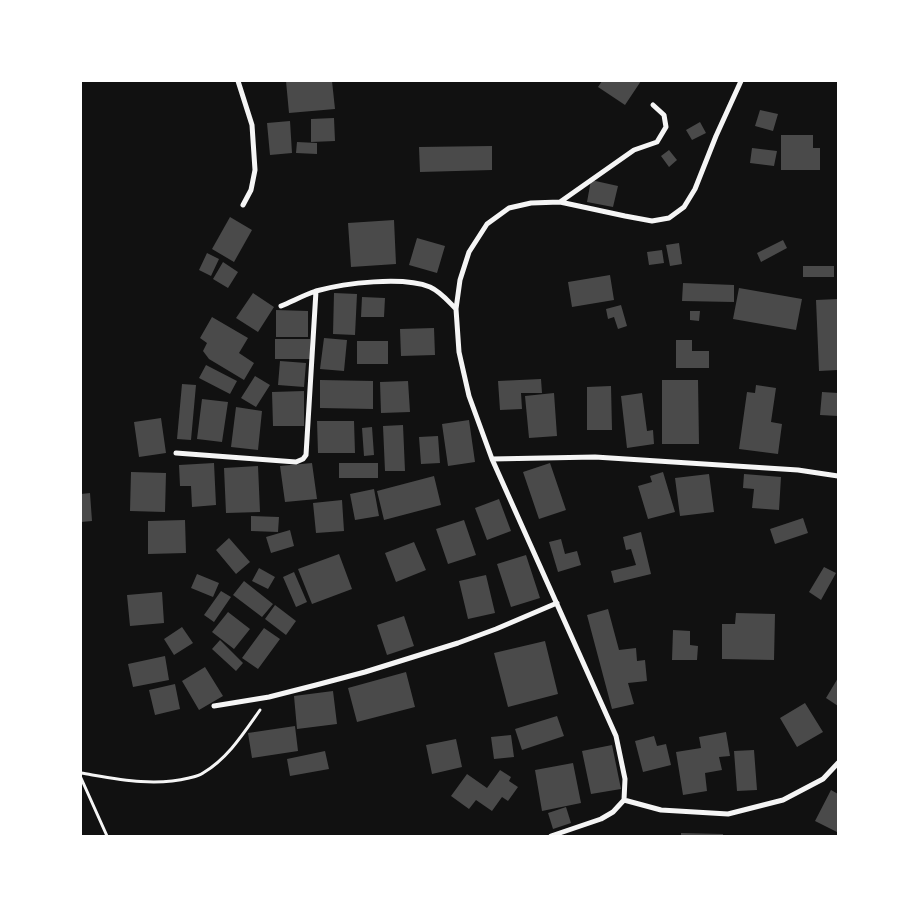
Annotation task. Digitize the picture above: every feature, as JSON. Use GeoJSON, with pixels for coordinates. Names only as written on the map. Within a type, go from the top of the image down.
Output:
{"type":"FeatureCollection","features":[{"type":"Feature","properties":{"kind":"street"},"geometry":{"type":"LineString","coordinates":[[238,81],[252,125],[255,170],[251,190],[243,205]]}},
{"type":"Feature","properties":{"kind":"street"},"geometry":{"type":"LineString","coordinates":[[551,836],[601,819],[613,812],[624,800],[624,779],[616,736],[492,459],[470,396],[459,352],[456,309],[460,280],[469,252],[487,224],[509,208],[531,203],[560,202],[652,221],[669,218],[684,207],[695,189],[741,81]]}},
{"type":"Feature","properties":{"kind":"street"},"geometry":{"type":"LineString","coordinates":[[560,202],[634,150],[657,142],[666,127],[664,115],[653,106]]}},
{"type":"Feature","properties":{"kind":"street"},"geometry":{"type":"LineString","coordinates":[[281,306],[316,291],[356,284],[394,281],[414,283],[430,288],[443,295],[456,309]]}},
{"type":"Feature","properties":{"kind":"street"},"geometry":{"type":"LineString","coordinates":[[176,453],[296,462],[303,459],[306,455],[316,291]]}},
{"type":"Feature","properties":{"kind":"street"},"geometry":{"type":"LineString","coordinates":[[492,459],[594,456],[798,470],[838,476]]}},
{"type":"Feature","properties":{"kind":"street"},"geometry":{"type":"LineString","coordinates":[[214,706],[269,697],[365,672],[496,629],[558,603]]}},
{"type":"Feature","properties":{"kind":"street"},"geometry":{"type":"LineString","coordinates":[[624,800],[661,810],[728,814],[783,800],[822,779],[838,763]]}},
{"type":"Feature","properties":{"kind":"path"},"geometry":{"type":"LineString","coordinates":[[81,772],[127,781],[152,782],[176,781],[202,774],[219,762],[236,745],[269,697]]}},
{"type":"Feature","properties":{"kind":"path"},"geometry":{"type":"LineString","coordinates":[[81,778],[107,836]]}},
{"type":"Feature","properties":{"kind":"building"},"geometry":{"type":"Polygon","coordinates":[[[286,81],[332,81],[335,109],[289,113],[286,81]]]}},
{"type":"Feature","properties":{"kind":"building"},"geometry":{"type":"Polygon","coordinates":[[[602,81],[641,81],[625,105],[598,87],[602,81]]]}},
{"type":"Feature","properties":{"kind":"building"},"geometry":{"type":"Polygon","coordinates":[[[760,110],[778,114],[773,131],[755,126],[760,110]]]}},
{"type":"Feature","properties":{"kind":"building"},"geometry":{"type":"Polygon","coordinates":[[[334,118],[335,141],[311,142],[311,119],[334,118]]]}},
{"type":"Feature","properties":{"kind":"building"},"geometry":{"type":"Polygon","coordinates":[[[290,121],[292,153],[270,155],[267,123],[290,121]]]}},
{"type":"Feature","properties":{"kind":"building"},"geometry":{"type":"Polygon","coordinates":[[[700,122],[706,133],[692,140],[686,130],[700,122]]]}},
{"type":"Feature","properties":{"kind":"building"},"geometry":{"type":"Polygon","coordinates":[[[781,135],[813,135],[813,148],[820,148],[820,170],[781,170],[781,135]]]}},
{"type":"Feature","properties":{"kind":"building"},"geometry":{"type":"Polygon","coordinates":[[[297,142],[317,143],[317,154],[296,153],[297,142]]]}},
{"type":"Feature","properties":{"kind":"building"},"geometry":{"type":"Polygon","coordinates":[[[492,146],[492,170],[420,172],[419,147],[492,146]]]}},
{"type":"Feature","properties":{"kind":"building"},"geometry":{"type":"Polygon","coordinates":[[[752,148],[777,151],[774,166],[750,163],[752,148]]]}},
{"type":"Feature","properties":{"kind":"building"},"geometry":{"type":"Polygon","coordinates":[[[669,150],[677,160],[669,167],[661,156],[669,150]]]}},
{"type":"Feature","properties":{"kind":"building"},"geometry":{"type":"Polygon","coordinates":[[[591,180],[618,186],[613,207],[587,202],[591,180]]]}},
{"type":"Feature","properties":{"kind":"building"},"geometry":{"type":"Polygon","coordinates":[[[230,217],[252,230],[234,262],[212,249],[230,217]]]}},
{"type":"Feature","properties":{"kind":"building"},"geometry":{"type":"Polygon","coordinates":[[[394,220],[396,264],[351,267],[348,223],[394,220]]]}},
{"type":"Feature","properties":{"kind":"building"},"geometry":{"type":"Polygon","coordinates":[[[417,238],[445,246],[437,273],[409,265],[417,238]]]}},
{"type":"Feature","properties":{"kind":"building"},"geometry":{"type":"Polygon","coordinates":[[[783,240],[787,248],[761,262],[757,253],[783,240]]]}},
{"type":"Feature","properties":{"kind":"building"},"geometry":{"type":"Polygon","coordinates":[[[679,243],[682,264],[670,266],[666,245],[679,243]]]}},
{"type":"Feature","properties":{"kind":"building"},"geometry":{"type":"Polygon","coordinates":[[[662,250],[664,263],[649,265],[647,252],[662,250]]]}},
{"type":"Feature","properties":{"kind":"building"},"geometry":{"type":"Polygon","coordinates":[[[207,253],[219,259],[211,276],[199,270],[207,253]]]}},
{"type":"Feature","properties":{"kind":"building"},"geometry":{"type":"Polygon","coordinates":[[[223,262],[238,272],[228,288],[213,279],[223,262]]]}},
{"type":"Feature","properties":{"kind":"building"},"geometry":{"type":"Polygon","coordinates":[[[803,266],[834,266],[834,277],[803,277],[803,266]]]}},
{"type":"Feature","properties":{"kind":"building"},"geometry":{"type":"Polygon","coordinates":[[[610,275],[614,300],[572,307],[568,282],[610,275]]]}},
{"type":"Feature","properties":{"kind":"building"},"geometry":{"type":"Polygon","coordinates":[[[683,283],[734,285],[734,302],[682,301],[683,283]]]}},
{"type":"Feature","properties":{"kind":"building"},"geometry":{"type":"Polygon","coordinates":[[[739,288],[802,299],[796,330],[733,319],[739,288]]]}},
{"type":"Feature","properties":{"kind":"building"},"geometry":{"type":"Polygon","coordinates":[[[253,293],[274,307],[258,332],[236,318],[253,293]]]}},
{"type":"Feature","properties":{"kind":"building"},"geometry":{"type":"Polygon","coordinates":[[[334,293],[357,294],[355,335],[333,334],[334,293]]]}},
{"type":"Feature","properties":{"kind":"building"},"geometry":{"type":"Polygon","coordinates":[[[362,297],[385,298],[384,317],[361,317],[362,297]]]}},
{"type":"Feature","properties":{"kind":"building"},"geometry":{"type":"Polygon","coordinates":[[[838,299],[838,370],[819,371],[816,300],[838,299]]]}},
{"type":"Feature","properties":{"kind":"building"},"geometry":{"type":"Polygon","coordinates":[[[621,305],[627,326],[618,329],[614,317],[608,319],[606,309],[621,305]]]}},
{"type":"Feature","properties":{"kind":"building"},"geometry":{"type":"Polygon","coordinates":[[[276,310],[308,311],[308,337],[276,337],[276,310]]]}},
{"type":"Feature","properties":{"kind":"building"},"geometry":{"type":"Polygon","coordinates":[[[690,311],[700,311],[699,321],[690,320],[690,311]]]}},
{"type":"Feature","properties":{"kind":"building"},"geometry":{"type":"Polygon","coordinates":[[[212,317],[248,338],[239,353],[254,363],[244,380],[209,359],[203,351],[207,343],[200,338],[212,317]]]}},
{"type":"Feature","properties":{"kind":"building"},"geometry":{"type":"Polygon","coordinates":[[[434,328],[435,355],[401,356],[400,329],[434,328]]]}},
{"type":"Feature","properties":{"kind":"building"},"geometry":{"type":"Polygon","coordinates":[[[324,338],[347,340],[344,371],[320,369],[324,338]]]}},
{"type":"Feature","properties":{"kind":"building"},"geometry":{"type":"Polygon","coordinates":[[[275,339],[310,339],[310,359],[275,359],[275,339]]]}},
{"type":"Feature","properties":{"kind":"building"},"geometry":{"type":"Polygon","coordinates":[[[676,340],[692,340],[692,351],[709,351],[709,368],[676,368],[676,340]]]}},
{"type":"Feature","properties":{"kind":"building"},"geometry":{"type":"Polygon","coordinates":[[[357,341],[388,341],[388,364],[357,364],[357,341]]]}},
{"type":"Feature","properties":{"kind":"building"},"geometry":{"type":"Polygon","coordinates":[[[280,361],[306,363],[304,387],[278,385],[280,361]]]}},
{"type":"Feature","properties":{"kind":"building"},"geometry":{"type":"Polygon","coordinates":[[[206,365],[237,381],[230,394],[199,378],[206,365]]]}},
{"type":"Feature","properties":{"kind":"building"},"geometry":{"type":"Polygon","coordinates":[[[255,376],[270,385],[256,407],[241,398],[255,376]]]}},
{"type":"Feature","properties":{"kind":"building"},"geometry":{"type":"Polygon","coordinates":[[[541,379],[542,393],[521,393],[522,409],[500,410],[498,381],[541,379]]]}},
{"type":"Feature","properties":{"kind":"building"},"geometry":{"type":"Polygon","coordinates":[[[320,380],[373,381],[373,409],[320,408],[320,380]]]}},
{"type":"Feature","properties":{"kind":"building"},"geometry":{"type":"Polygon","coordinates":[[[662,380],[698,380],[699,444],[662,444],[662,380]]]}},
{"type":"Feature","properties":{"kind":"building"},"geometry":{"type":"Polygon","coordinates":[[[408,381],[410,412],[381,413],[380,382],[408,381]]]}},
{"type":"Feature","properties":{"kind":"building"},"geometry":{"type":"Polygon","coordinates":[[[182,384],[196,385],[191,440],[177,439],[182,384]]]}},
{"type":"Feature","properties":{"kind":"building"},"geometry":{"type":"Polygon","coordinates":[[[756,385],[776,388],[771,422],[782,424],[778,454],[739,449],[747,392],[755,393],[756,385]]]}},
{"type":"Feature","properties":{"kind":"building"},"geometry":{"type":"Polygon","coordinates":[[[611,386],[612,430],[587,430],[587,387],[611,386]]]}},
{"type":"Feature","properties":{"kind":"building"},"geometry":{"type":"Polygon","coordinates":[[[304,391],[304,426],[273,426],[272,392],[304,391]]]}},
{"type":"Feature","properties":{"kind":"building"},"geometry":{"type":"Polygon","coordinates":[[[822,392],[838,393],[838,416],[820,415],[822,392]]]}},
{"type":"Feature","properties":{"kind":"building"},"geometry":{"type":"Polygon","coordinates":[[[554,393],[557,436],[529,438],[525,396],[554,393]]]}},
{"type":"Feature","properties":{"kind":"building"},"geometry":{"type":"Polygon","coordinates":[[[642,393],[647,431],[653,430],[654,444],[627,448],[621,396],[642,393]]]}},
{"type":"Feature","properties":{"kind":"building"},"geometry":{"type":"Polygon","coordinates":[[[202,399],[228,402],[222,442],[197,439],[202,399]]]}},
{"type":"Feature","properties":{"kind":"building"},"geometry":{"type":"Polygon","coordinates":[[[236,407],[262,411],[258,450],[231,447],[236,407]]]}},
{"type":"Feature","properties":{"kind":"building"},"geometry":{"type":"Polygon","coordinates":[[[161,418],[166,453],[139,457],[134,422],[161,418]]]}},
{"type":"Feature","properties":{"kind":"building"},"geometry":{"type":"Polygon","coordinates":[[[469,420],[475,462],[448,466],[442,424],[469,420]]]}},
{"type":"Feature","properties":{"kind":"building"},"geometry":{"type":"Polygon","coordinates":[[[317,421],[354,421],[355,453],[318,453],[317,421]]]}},
{"type":"Feature","properties":{"kind":"building"},"geometry":{"type":"Polygon","coordinates":[[[403,425],[405,471],[385,471],[383,426],[403,425]]]}},
{"type":"Feature","properties":{"kind":"building"},"geometry":{"type":"Polygon","coordinates":[[[372,427],[374,455],[364,456],[362,428],[372,427]]]}},
{"type":"Feature","properties":{"kind":"building"},"geometry":{"type":"Polygon","coordinates":[[[438,436],[440,463],[421,464],[419,437],[438,436]]]}},
{"type":"Feature","properties":{"kind":"building"},"geometry":{"type":"Polygon","coordinates":[[[214,463],[216,505],[192,507],[191,486],[180,486],[179,465],[214,463]]]}},
{"type":"Feature","properties":{"kind":"building"},"geometry":{"type":"Polygon","coordinates":[[[312,463],[317,499],[285,502],[280,466],[312,463]]]}},
{"type":"Feature","properties":{"kind":"building"},"geometry":{"type":"Polygon","coordinates":[[[339,463],[378,463],[378,478],[339,478],[339,463]]]}},
{"type":"Feature","properties":{"kind":"building"},"geometry":{"type":"Polygon","coordinates":[[[550,463],[566,510],[539,519],[523,472],[550,463]]]}},
{"type":"Feature","properties":{"kind":"building"},"geometry":{"type":"Polygon","coordinates":[[[258,466],[260,512],[226,513],[224,468],[258,466]]]}},
{"type":"Feature","properties":{"kind":"building"},"geometry":{"type":"Polygon","coordinates":[[[131,472],[166,473],[165,512],[130,511],[131,472]]]}},
{"type":"Feature","properties":{"kind":"building"},"geometry":{"type":"Polygon","coordinates":[[[663,472],[675,512],[648,519],[638,486],[652,482],[650,476],[663,472]]]}},
{"type":"Feature","properties":{"kind":"building"},"geometry":{"type":"Polygon","coordinates":[[[709,474],[714,512],[680,516],[675,478],[709,474]]]}},
{"type":"Feature","properties":{"kind":"building"},"geometry":{"type":"Polygon","coordinates":[[[744,474],[781,477],[779,510],[752,508],[754,489],[743,488],[744,474]]]}},
{"type":"Feature","properties":{"kind":"building"},"geometry":{"type":"Polygon","coordinates":[[[434,476],[441,505],[384,520],[377,491],[434,476]]]}},
{"type":"Feature","properties":{"kind":"building"},"geometry":{"type":"Polygon","coordinates":[[[374,489],[379,516],[355,520],[350,494],[374,489]]]}},
{"type":"Feature","properties":{"kind":"building"},"geometry":{"type":"Polygon","coordinates":[[[90,493],[92,521],[81,522],[81,494],[90,493]]]}},
{"type":"Feature","properties":{"kind":"building"},"geometry":{"type":"Polygon","coordinates":[[[499,499],[511,531],[487,540],[475,508],[499,499]]]}},
{"type":"Feature","properties":{"kind":"building"},"geometry":{"type":"Polygon","coordinates":[[[342,500],[344,531],[316,533],[313,503],[342,500]]]}},
{"type":"Feature","properties":{"kind":"building"},"geometry":{"type":"Polygon","coordinates":[[[251,516],[279,517],[278,532],[251,531],[251,516]]]}},
{"type":"Feature","properties":{"kind":"building"},"geometry":{"type":"Polygon","coordinates":[[[803,518],[808,533],[775,544],[770,529],[803,518]]]}},
{"type":"Feature","properties":{"kind":"building"},"geometry":{"type":"Polygon","coordinates":[[[185,520],[186,553],[148,554],[148,521],[185,520]]]}},
{"type":"Feature","properties":{"kind":"building"},"geometry":{"type":"Polygon","coordinates":[[[464,520],[476,555],[448,564],[436,529],[464,520]]]}},
{"type":"Feature","properties":{"kind":"building"},"geometry":{"type":"Polygon","coordinates":[[[290,530],[294,546],[271,553],[266,537],[290,530]]]}},
{"type":"Feature","properties":{"kind":"building"},"geometry":{"type":"Polygon","coordinates":[[[641,532],[651,574],[614,583],[611,571],[636,565],[631,549],[626,550],[623,537],[641,532]]]}},
{"type":"Feature","properties":{"kind":"building"},"geometry":{"type":"Polygon","coordinates":[[[229,538],[250,562],[236,574],[216,550],[229,538]]]}},
{"type":"Feature","properties":{"kind":"building"},"geometry":{"type":"Polygon","coordinates":[[[561,539],[565,554],[577,551],[581,565],[558,572],[549,542],[561,539]]]}},
{"type":"Feature","properties":{"kind":"building"},"geometry":{"type":"Polygon","coordinates":[[[414,542],[426,570],[396,582],[385,553],[414,542]]]}},
{"type":"Feature","properties":{"kind":"building"},"geometry":{"type":"Polygon","coordinates":[[[339,554],[352,589],[312,604],[298,569],[339,554]]]}},
{"type":"Feature","properties":{"kind":"building"},"geometry":{"type":"Polygon","coordinates":[[[526,555],[540,598],[511,607],[497,564],[526,555]]]}},
{"type":"Feature","properties":{"kind":"building"},"geometry":{"type":"Polygon","coordinates":[[[824,567],[836,573],[821,600],[809,592],[824,567]]]}},
{"type":"Feature","properties":{"kind":"building"},"geometry":{"type":"Polygon","coordinates":[[[259,568],[275,577],[268,589],[252,581],[259,568]]]}},
{"type":"Feature","properties":{"kind":"building"},"geometry":{"type":"Polygon","coordinates":[[[294,572],[307,602],[296,607],[283,577],[294,572]]]}},
{"type":"Feature","properties":{"kind":"building"},"geometry":{"type":"Polygon","coordinates":[[[197,574],[219,583],[213,597],[191,588],[197,574]]]}},
{"type":"Feature","properties":{"kind":"building"},"geometry":{"type":"Polygon","coordinates":[[[486,575],[495,613],[468,619],[459,581],[486,575]]]}},
{"type":"Feature","properties":{"kind":"building"},"geometry":{"type":"Polygon","coordinates":[[[244,581],[273,604],[262,617],[233,595],[244,581]]]}},
{"type":"Feature","properties":{"kind":"building"},"geometry":{"type":"Polygon","coordinates":[[[221,591],[231,597],[214,622],[204,615],[221,591]]]}},
{"type":"Feature","properties":{"kind":"building"},"geometry":{"type":"Polygon","coordinates":[[[162,592],[164,623],[130,626],[127,595],[162,592]]]}},
{"type":"Feature","properties":{"kind":"building"},"geometry":{"type":"Polygon","coordinates":[[[275,605],[296,621],[286,635],[265,619],[275,605]]]}},
{"type":"Feature","properties":{"kind":"building"},"geometry":{"type":"Polygon","coordinates":[[[608,609],[619,650],[636,648],[637,661],[645,660],[647,681],[628,683],[634,704],[612,709],[587,615],[608,609]]]}},
{"type":"Feature","properties":{"kind":"building"},"geometry":{"type":"Polygon","coordinates":[[[228,612],[250,629],[234,649],[212,632],[228,612]]]}},
{"type":"Feature","properties":{"kind":"building"},"geometry":{"type":"Polygon","coordinates":[[[736,613],[775,614],[774,660],[722,659],[722,624],[735,624],[736,613]]]}},
{"type":"Feature","properties":{"kind":"building"},"geometry":{"type":"Polygon","coordinates":[[[404,616],[414,646],[387,655],[377,625],[404,616]]]}},
{"type":"Feature","properties":{"kind":"building"},"geometry":{"type":"Polygon","coordinates":[[[182,627],[193,643],[174,655],[164,639],[182,627]]]}},
{"type":"Feature","properties":{"kind":"building"},"geometry":{"type":"Polygon","coordinates":[[[264,628],[280,639],[258,669],[242,658],[264,628]]]}},
{"type":"Feature","properties":{"kind":"building"},"geometry":{"type":"Polygon","coordinates":[[[673,630],[690,631],[690,645],[698,646],[697,660],[672,660],[673,630]]]}},
{"type":"Feature","properties":{"kind":"building"},"geometry":{"type":"Polygon","coordinates":[[[220,640],[243,663],[236,671],[212,649],[220,640]]]}},
{"type":"Feature","properties":{"kind":"building"},"geometry":{"type":"Polygon","coordinates":[[[545,641],[558,694],[508,707],[494,653],[545,641]]]}},
{"type":"Feature","properties":{"kind":"building"},"geometry":{"type":"Polygon","coordinates":[[[165,656],[169,680],[133,687],[128,664],[165,656]]]}},
{"type":"Feature","properties":{"kind":"building"},"geometry":{"type":"Polygon","coordinates":[[[205,667],[223,696],[199,710],[182,681],[205,667]]]}},
{"type":"Feature","properties":{"kind":"building"},"geometry":{"type":"Polygon","coordinates":[[[406,672],[415,707],[357,722],[348,688],[406,672]]]}},
{"type":"Feature","properties":{"kind":"building"},"geometry":{"type":"Polygon","coordinates":[[[838,678],[838,706],[826,698],[838,678]]]}},
{"type":"Feature","properties":{"kind":"building"},"geometry":{"type":"Polygon","coordinates":[[[175,684],[180,709],[155,715],[149,690],[175,684]]]}},
{"type":"Feature","properties":{"kind":"building"},"geometry":{"type":"Polygon","coordinates":[[[333,691],[337,724],[297,729],[294,696],[333,691]]]}},
{"type":"Feature","properties":{"kind":"building"},"geometry":{"type":"Polygon","coordinates":[[[805,703],[823,732],[797,747],[780,718],[805,703]]]}},
{"type":"Feature","properties":{"kind":"building"},"geometry":{"type":"Polygon","coordinates":[[[557,716],[564,736],[522,750],[515,729],[557,716]]]}},
{"type":"Feature","properties":{"kind":"building"},"geometry":{"type":"Polygon","coordinates":[[[295,726],[298,751],[252,758],[248,733],[295,726]]]}},
{"type":"Feature","properties":{"kind":"building"},"geometry":{"type":"Polygon","coordinates":[[[726,732],[730,756],[719,757],[722,770],[705,773],[707,791],[683,795],[676,752],[701,748],[699,737],[726,732]]]}},
{"type":"Feature","properties":{"kind":"building"},"geometry":{"type":"Polygon","coordinates":[[[511,735],[514,757],[494,759],[491,737],[511,735]]]}},
{"type":"Feature","properties":{"kind":"building"},"geometry":{"type":"Polygon","coordinates":[[[654,736],[657,746],[666,744],[671,765],[643,772],[635,741],[654,736]]]}},
{"type":"Feature","properties":{"kind":"building"},"geometry":{"type":"Polygon","coordinates":[[[456,739],[462,767],[432,774],[426,745],[456,739]]]}},
{"type":"Feature","properties":{"kind":"building"},"geometry":{"type":"Polygon","coordinates":[[[612,745],[621,789],[591,794],[582,751],[612,745]]]}},
{"type":"Feature","properties":{"kind":"building"},"geometry":{"type":"Polygon","coordinates":[[[754,750],[757,790],[737,791],[734,751],[754,750]]]}},
{"type":"Feature","properties":{"kind":"building"},"geometry":{"type":"Polygon","coordinates":[[[325,751],[329,769],[290,776],[287,759],[325,751]]]}},
{"type":"Feature","properties":{"kind":"building"},"geometry":{"type":"Polygon","coordinates":[[[573,763],[581,803],[542,811],[535,770],[573,763]]]}},
{"type":"Feature","properties":{"kind":"building"},"geometry":{"type":"Polygon","coordinates":[[[500,770],[511,777],[509,781],[518,787],[508,801],[502,797],[492,811],[476,800],[469,809],[451,796],[467,774],[487,788],[500,770]]]}},
{"type":"Feature","properties":{"kind":"building"},"geometry":{"type":"Polygon","coordinates":[[[831,790],[838,794],[837,832],[815,821],[831,790]]]}},
{"type":"Feature","properties":{"kind":"building"},"geometry":{"type":"Polygon","coordinates":[[[566,807],[571,823],[553,829],[548,813],[566,807]]]}},
{"type":"Feature","properties":{"kind":"building"},"geometry":{"type":"Polygon","coordinates":[[[681,833],[723,834],[723,836],[681,836],[681,833]]]}}]}
